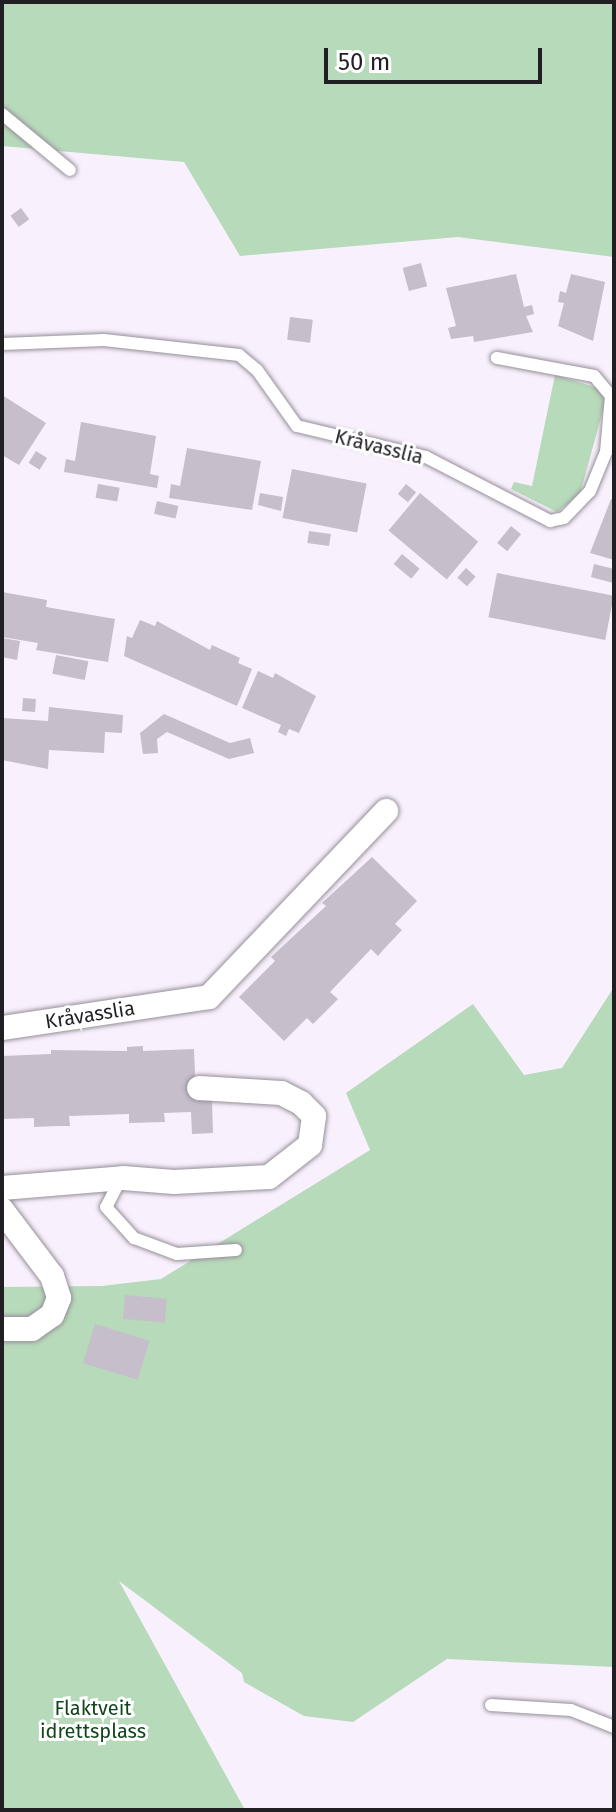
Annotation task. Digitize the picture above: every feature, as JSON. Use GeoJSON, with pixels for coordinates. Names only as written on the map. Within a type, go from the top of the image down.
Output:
{"type":"FeatureCollection","features":[{"type":"Feature","properties":{"kind":"street","name":"Kråvasslia"},"geometry":{"type":"LineString","coordinates":[[2,1028],[209,997],[386,811]]}},
{"type":"Feature","properties":{"kind":"street"},"geometry":{"type":"LineString","coordinates":[[2,1188],[123,1178],[174,1182],[269,1177],[310,1145],[314,1116],[301,1103],[281,1093],[199,1088]]}},
{"type":"Feature","properties":{"kind":"street"},"geometry":{"type":"LineString","coordinates":[[2,1210],[52,1276],[59,1298],[52,1315],[32,1329],[2,1329]]}},
{"type":"Feature","properties":{"kind":"lane"},"geometry":{"type":"LineString","coordinates":[[2,114],[70,170]]}},
{"type":"Feature","properties":{"kind":"lane","name":"Kråvasslia"},"geometry":{"type":"LineString","coordinates":[[2,344],[104,340],[239,355],[257,370],[297,426],[426,457],[550,521],[564,518],[590,491],[606,452],[611,396],[594,376],[497,358]]}},
{"type":"Feature","properties":{"kind":"lane"},"geometry":{"type":"LineString","coordinates":[[123,1178],[106,1207],[134,1238],[177,1254],[236,1250]]}},
{"type":"Feature","properties":{"kind":"lane"},"geometry":{"type":"LineString","coordinates":[[491,1705],[571,1710],[614,1727]]}},
{"type":"Feature","properties":{"kind":"green space"},"geometry":{"type":"Polygon","coordinates":[[[2,2],[614,2],[614,257],[458,237],[240,256],[184,162],[2,146],[2,2]]]}},
{"type":"Feature","properties":{"kind":"green space"},"geometry":{"type":"Polygon","coordinates":[[[555,375],[601,389],[605,403],[580,494],[557,512],[511,489],[514,482],[532,486],[555,375]]]}},
{"type":"Feature","properties":{"kind":"green space","name":"Flaktveit idrettsplass"},"geometry":{"type":"Polygon","coordinates":[[[614,987],[614,1667],[447,1659],[353,1722],[304,1716],[244,1682],[242,1673],[119,1581],[245,1810],[2,1810],[2,1287],[102,1286],[161,1279],[370,1150],[346,1093],[473,1004],[524,1075],[562,1068],[614,987]]]}},
{"type":"Feature","properties":{"kind":"building"},"geometry":{"type":"Polygon","coordinates":[[[21,208],[29,219],[19,227],[10,216],[21,208]]]}},
{"type":"Feature","properties":{"kind":"building"},"geometry":{"type":"Polygon","coordinates":[[[421,263],[427,286],[409,291],[403,268],[421,263]]]}},
{"type":"Feature","properties":{"kind":"building"},"geometry":{"type":"Polygon","coordinates":[[[516,274],[524,307],[532,305],[534,314],[526,316],[533,332],[474,342],[473,336],[451,339],[448,328],[456,326],[446,288],[516,274]]]}},
{"type":"Feature","properties":{"kind":"building"},"geometry":{"type":"Polygon","coordinates":[[[571,274],[605,282],[593,341],[558,326],[564,303],[558,302],[560,291],[566,293],[571,274]]]}},
{"type":"Feature","properties":{"kind":"building"},"geometry":{"type":"Polygon","coordinates":[[[290,317],[313,320],[310,343],[287,340],[290,317]]]}},
{"type":"Feature","properties":{"kind":"building"},"geometry":{"type":"Polygon","coordinates":[[[2,395],[46,423],[19,465],[2,455],[2,395]]]}},
{"type":"Feature","properties":{"kind":"building"},"geometry":{"type":"Polygon","coordinates":[[[81,422],[156,436],[150,474],[159,476],[157,488],[64,472],[66,459],[75,461],[81,422]]]}},
{"type":"Feature","properties":{"kind":"building"},"geometry":{"type":"Polygon","coordinates":[[[187,448],[261,461],[252,510],[169,498],[171,484],[180,486],[187,448]]]}},
{"type":"Feature","properties":{"kind":"building"},"geometry":{"type":"Polygon","coordinates":[[[36,451],[47,458],[40,470],[29,463],[36,451]]]}},
{"type":"Feature","properties":{"kind":"building"},"geometry":{"type":"Polygon","coordinates":[[[292,469],[367,484],[357,533],[282,518],[292,469]]]}},
{"type":"Feature","properties":{"kind":"building"},"geometry":{"type":"Polygon","coordinates":[[[98,484],[120,488],[117,502],[96,498],[98,484]]]}},
{"type":"Feature","properties":{"kind":"building"},"geometry":{"type":"Polygon","coordinates":[[[406,484],[416,492],[408,502],[398,494],[406,484]]]}},
{"type":"Feature","properties":{"kind":"building"},"geometry":{"type":"Polygon","coordinates":[[[260,493],[283,497],[281,511],[258,505],[260,493]]]}},
{"type":"Feature","properties":{"kind":"building"},"geometry":{"type":"Polygon","coordinates":[[[420,493],[478,542],[447,579],[389,531],[420,493]]]}},
{"type":"Feature","properties":{"kind":"building"},"geometry":{"type":"Polygon","coordinates":[[[611,499],[614,500],[614,560],[590,553],[611,499]]]}},
{"type":"Feature","properties":{"kind":"building"},"geometry":{"type":"Polygon","coordinates":[[[157,501],[178,506],[176,519],[154,514],[157,501]]]}},
{"type":"Feature","properties":{"kind":"building"},"geometry":{"type":"Polygon","coordinates":[[[511,526],[521,534],[507,551],[497,543],[511,526]]]}},
{"type":"Feature","properties":{"kind":"building"},"geometry":{"type":"Polygon","coordinates":[[[309,531],[331,534],[329,546],[307,543],[309,531]]]}},
{"type":"Feature","properties":{"kind":"building"},"geometry":{"type":"Polygon","coordinates":[[[402,554],[420,569],[411,579],[394,564],[402,554]]]}},
{"type":"Feature","properties":{"kind":"building"},"geometry":{"type":"Polygon","coordinates":[[[594,564],[614,569],[613,583],[591,577],[594,564]]]}},
{"type":"Feature","properties":{"kind":"building"},"geometry":{"type":"Polygon","coordinates":[[[466,568],[476,577],[467,586],[457,578],[466,568]]]}},
{"type":"Feature","properties":{"kind":"building"},"geometry":{"type":"Polygon","coordinates":[[[497,573],[614,596],[605,640],[488,617],[497,573]]]}},
{"type":"Feature","properties":{"kind":"building"},"geometry":{"type":"Polygon","coordinates":[[[2,592],[47,600],[46,607],[115,619],[108,662],[36,650],[38,643],[2,637],[2,592]]]}},
{"type":"Feature","properties":{"kind":"building"},"geometry":{"type":"Polygon","coordinates":[[[140,620],[155,626],[157,621],[210,650],[212,645],[240,658],[238,663],[252,669],[237,706],[124,656],[127,636],[132,638],[140,620]]]}},
{"type":"Feature","properties":{"kind":"building"},"geometry":{"type":"Polygon","coordinates":[[[2,638],[20,641],[17,660],[2,657],[2,638]]]}},
{"type":"Feature","properties":{"kind":"building"},"geometry":{"type":"Polygon","coordinates":[[[56,655],[88,661],[85,680],[52,674],[56,655]]]}},
{"type":"Feature","properties":{"kind":"building"},"geometry":{"type":"Polygon","coordinates":[[[258,671],[273,678],[275,673],[316,696],[299,733],[289,729],[286,736],[278,732],[281,725],[242,708],[258,671]]]}},
{"type":"Feature","properties":{"kind":"building"},"geometry":{"type":"Polygon","coordinates":[[[23,698],[36,699],[35,712],[22,711],[23,698]]]}},
{"type":"Feature","properties":{"kind":"building"},"geometry":{"type":"Polygon","coordinates":[[[49,707],[123,715],[122,733],[105,732],[104,753],[49,750],[48,769],[2,760],[2,718],[48,721],[49,707]]]}},
{"type":"Feature","properties":{"kind":"building"},"geometry":{"type":"Polygon","coordinates":[[[164,714],[230,743],[250,738],[254,753],[229,759],[167,732],[157,739],[158,753],[143,754],[140,733],[164,714]]]}},
{"type":"Feature","properties":{"kind":"building"},"geometry":{"type":"Polygon","coordinates":[[[372,857],[417,901],[395,924],[402,930],[378,956],[371,949],[330,992],[338,999],[313,1024],[307,1018],[284,1041],[239,997],[275,961],[271,957],[326,906],[322,903],[372,857]]]}},
{"type":"Feature","properties":{"kind":"building"},"geometry":{"type":"Polygon","coordinates":[[[143,1046],[143,1051],[194,1049],[196,1101],[212,1100],[213,1133],[192,1134],[191,1112],[164,1113],[165,1122],[129,1123],[129,1114],[69,1116],[70,1126],[34,1127],[34,1118],[2,1119],[2,1056],[51,1054],[51,1050],[127,1051],[127,1047],[143,1046]]]}},
{"type":"Feature","properties":{"kind":"building"},"geometry":{"type":"Polygon","coordinates":[[[125,1295],[167,1299],[165,1323],[123,1319],[125,1295]]]}},
{"type":"Feature","properties":{"kind":"building"},"geometry":{"type":"Polygon","coordinates":[[[95,1324],[150,1341],[138,1380],[83,1363],[95,1324]]]}}]}
